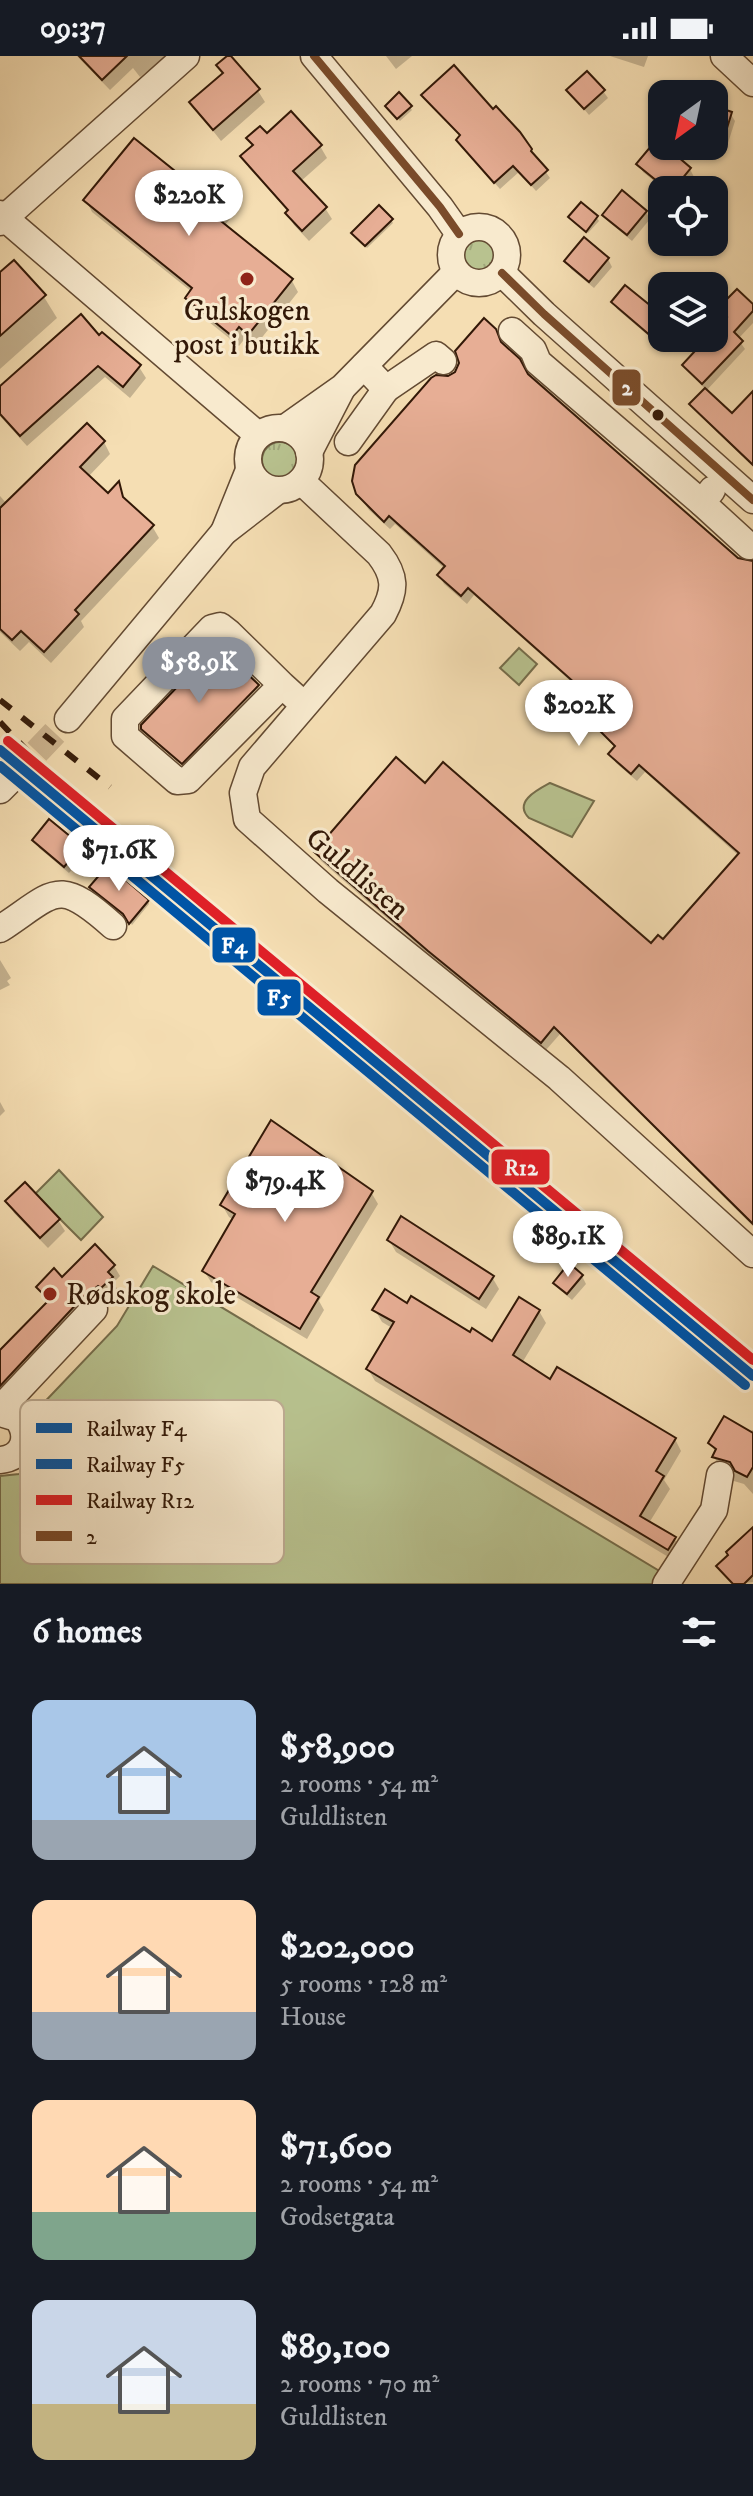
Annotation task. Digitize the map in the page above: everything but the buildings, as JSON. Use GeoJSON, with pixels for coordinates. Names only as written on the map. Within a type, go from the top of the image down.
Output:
{"type":"FeatureCollection","features":[{"type":"Feature","properties":{"kind":"street"},"geometry":{"type":"LineString","coordinates":[[186,56],[1,218],[258,435]]}},
{"type":"Feature","properties":{"kind":"street"},"geometry":{"type":"LineString","coordinates":[[314,56],[459,234]]}},
{"type":"Feature","properties":{"kind":"street"},"geometry":{"type":"LineString","coordinates":[[724,56],[753,83]]}},
{"type":"Feature","properties":{"kind":"street"},"geometry":{"type":"LineString","coordinates":[[477,226],[495,231],[506,247],[502,273],[487,282],[478,283],[470,282],[456,272],[450,257],[454,240],[459,234],[477,226]]}},
{"type":"Feature","properties":{"kind":"street"},"geometry":{"type":"LineString","coordinates":[[224,532],[249,470],[247,454],[258,435],[285,428],[343,387],[456,272]]}},
{"type":"Feature","properties":{"kind":"street"},"geometry":{"type":"LineString","coordinates":[[502,273],[753,500]]}},
{"type":"Feature","properties":{"kind":"street"},"geometry":{"type":"LineString","coordinates":[[512,331],[533,350],[538,362],[749,546]]}},
{"type":"Feature","properties":{"kind":"street"},"geometry":{"type":"LineString","coordinates":[[348,442],[386,389],[436,355],[443,361]]}},
{"type":"Feature","properties":{"kind":"street"},"geometry":{"type":"LineString","coordinates":[[364,366],[386,389]]}},
{"type":"Feature","properties":{"kind":"street"},"geometry":{"type":"LineString","coordinates":[[68,719],[224,532],[307,473],[309,452],[343,387]]}},
{"type":"Feature","properties":{"kind":"street"},"geometry":{"type":"LineString","coordinates":[[285,428],[301,437],[309,452]]}},
{"type":"Feature","properties":{"kind":"street"},"geometry":{"type":"LineString","coordinates":[[249,470],[260,485],[289,486]]}},
{"type":"Feature","properties":{"kind":"street"},"geometry":{"type":"LineString","coordinates":[[702,503],[725,476]]}},
{"type":"Feature","properties":{"kind":"street","name":"Guldlisten"},"geometry":{"type":"LineString","coordinates":[[289,486],[379,554],[389,566],[394,588],[383,614],[252,767],[243,793],[247,819],[328,891],[559,1078],[753,1254]]}},
{"type":"Feature","properties":{"kind":"street"},"geometry":{"type":"LineString","coordinates":[[282,685],[188,780],[177,781],[125,736],[125,719],[212,628],[220,626],[304,705]]}},
{"type":"Feature","properties":{"kind":"street"},"geometry":{"type":"LineString","coordinates":[[0,929],[44,899],[60,893],[77,896],[113,926]]}},
{"type":"Feature","properties":{"kind":"street"},"geometry":{"type":"LineString","coordinates":[[20,1423],[17,1418],[0,1411],[94,1309]]}},
{"type":"Feature","properties":{"kind":"street"},"geometry":{"type":"LineString","coordinates":[[0,1460],[18,1453],[20,1449]]}},
{"type":"Feature","properties":{"kind":"street"},"geometry":{"type":"LineString","coordinates":[[666,1584],[714,1510],[720,1475]]}},
{"type":"Feature","properties":{"kind":"green space"},"geometry":{"type":"Polygon","coordinates":[[[479,237],[492,242],[497,255],[492,268],[479,273],[466,268],[461,255],[466,242],[479,237]]]}},
{"type":"Feature","properties":{"kind":"green space"},"geometry":{"type":"Polygon","coordinates":[[[280,442],[293,447],[298,460],[293,473],[280,478],[267,473],[262,460],[267,447],[280,442]]]}},
{"type":"Feature","properties":{"kind":"green space"},"geometry":{"type":"Polygon","coordinates":[[[519,648],[537,664],[519,685],[500,668],[519,648]]]}},
{"type":"Feature","properties":{"kind":"green space"},"geometry":{"type":"Polygon","coordinates":[[[550,783],[594,801],[572,837],[529,818],[525,812],[525,802],[529,797],[550,783]]]}},
{"type":"Feature","properties":{"kind":"green space"},"geometry":{"type":"Polygon","coordinates":[[[59,1170],[103,1217],[81,1240],[35,1194],[59,1170]]]}},
{"type":"Feature","properties":{"kind":"green space"},"geometry":{"type":"Polygon","coordinates":[[[153,1266],[671,1578],[666,1584],[0,1584],[0,1476],[20,1473],[20,1564],[284,1564],[284,1400],[46,1400],[117,1326],[153,1266]]]}},
{"type":"Feature","properties":{"kind":"tunnel"},"geometry":{"type":"LineString","coordinates":[[10,780],[68,719]]}},
{"type":"Feature","properties":{"kind":"railway"},"geometry":{"type":"LineString","coordinates":[[0,700],[110,787]]}},
{"type":"Feature","properties":{"kind":"railway"},"geometry":{"type":"LineString","coordinates":[[0,722],[89,808]]}},
{"type":"Feature","properties":{"kind":"rail line","name":"R12"},"geometry":{"type":"LineString","coordinates":[[8,741],[753,1360]]}},
{"type":"Feature","properties":{"kind":"rail line","name":"F4"},"geometry":{"type":"LineString","coordinates":[[0,750],[753,1376]]}},
{"type":"Feature","properties":{"kind":"rail line","name":"F5"},"geometry":{"type":"LineString","coordinates":[[0,766],[745,1385]]}},
{"type":"Feature","properties":{"kind":"transit line","name":"2"},"geometry":{"type":"LineString","coordinates":[[314,56],[459,234]]}},
{"type":"Feature","properties":{"kind":"transit line","name":"2"},"geometry":{"type":"LineString","coordinates":[[502,273],[753,500]]}},
{"type":"Feature","properties":{"kind":"place","name":"Gulskogen post i butikk"},"geometry":{"type":"Point","coordinates":[247,279]}},
{"type":"Feature","properties":{"kind":"place","name":"Rødskog skole"},"geometry":{"type":"Point","coordinates":[50,1294]}}]}
